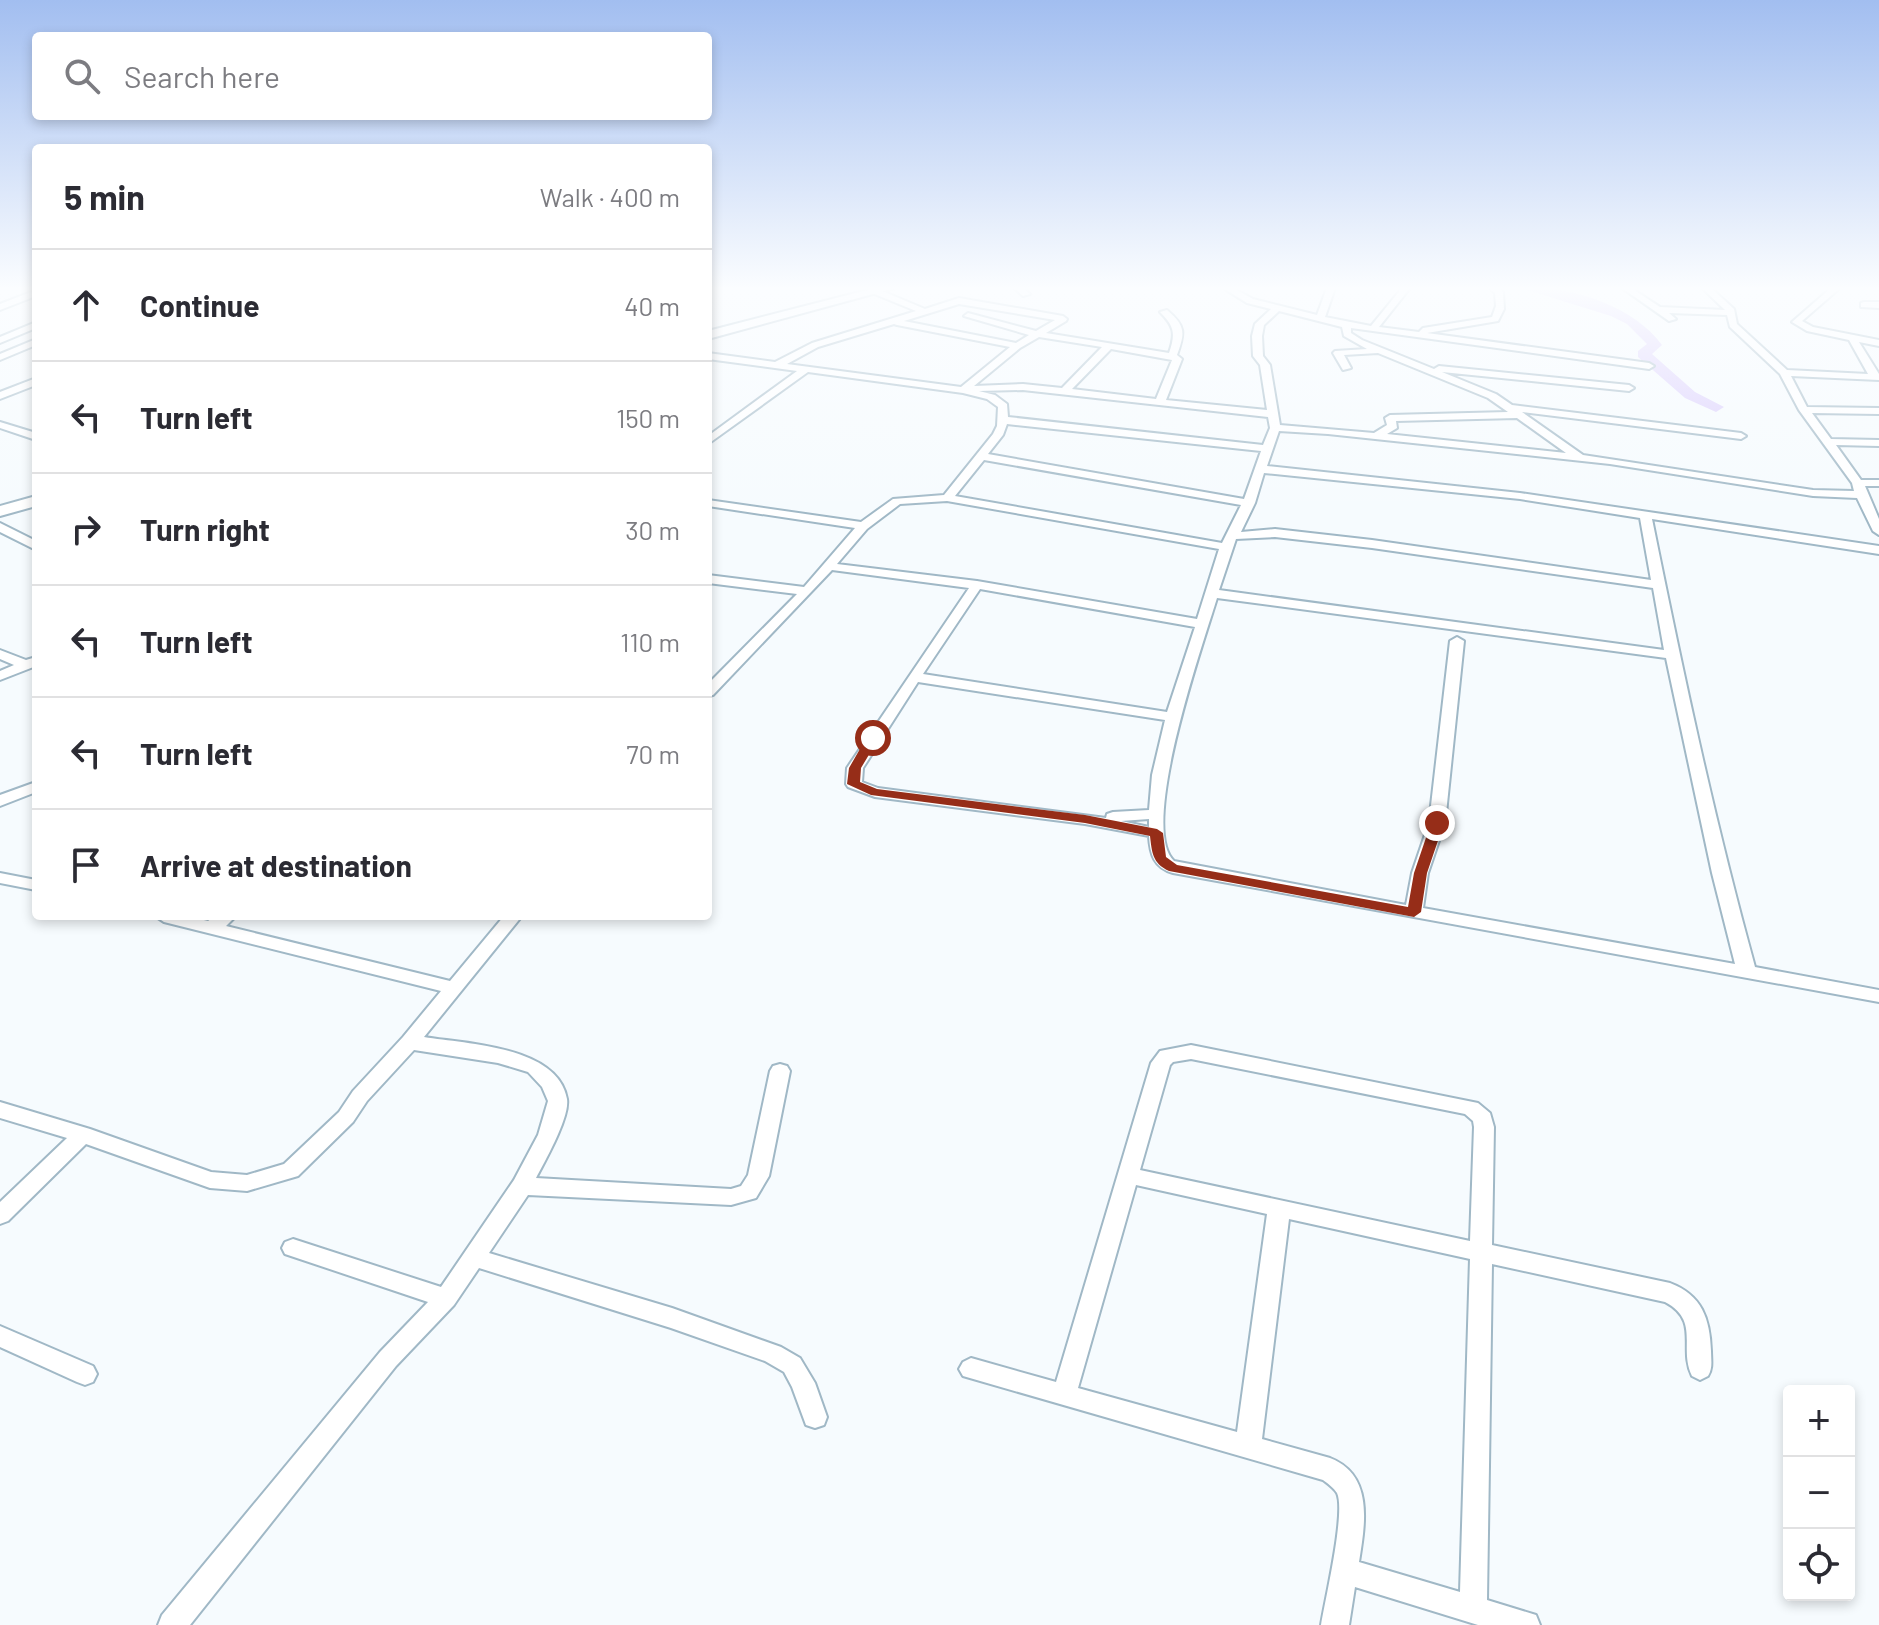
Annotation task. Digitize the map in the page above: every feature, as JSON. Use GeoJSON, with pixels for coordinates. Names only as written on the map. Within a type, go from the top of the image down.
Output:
{"type":"FeatureCollection","features":[{"type":"Feature","properties":{"kind":"highway"},"geometry":{"type":"LineString","coordinates":[[0,514],[32,505]]}},
{"type":"Feature","properties":{"kind":"street"},"geometry":{"type":"LineString","coordinates":[[760,364],[963,390],[991,397],[1003,406],[998,435],[947,498]]}},
{"type":"Feature","properties":{"kind":"street"},"geometry":{"type":"LineString","coordinates":[[775,366],[779,364]]}},
{"type":"Feature","properties":{"kind":"street"},"geometry":{"type":"LineString","coordinates":[[963,390],[995,364]]}},
{"type":"Feature","properties":{"kind":"street"},"geometry":{"type":"LineString","coordinates":[[1065,391],[1091,364]]}},
{"type":"Feature","properties":{"kind":"street"},"geometry":{"type":"LineString","coordinates":[[1160,402],[1175,364]]}},
{"type":"Feature","properties":{"kind":"street"},"geometry":{"type":"LineString","coordinates":[[1264,364],[1275,428],[1249,503],[1229,541],[1173,717],[1155,814],[1159,857],[1164,864],[1879,996]]}},
{"type":"Feature","properties":{"kind":"street"},"geometry":{"type":"LineString","coordinates":[[1344,364],[1346,368]]}},
{"type":"Feature","properties":{"kind":"street"},"geometry":{"type":"LineString","coordinates":[[1415,364],[1492,396],[1582,459]]}},
{"type":"Feature","properties":{"kind":"street"},"geometry":{"type":"LineString","coordinates":[[1637,364],[1649,366]]}},
{"type":"Feature","properties":{"kind":"street"},"geometry":{"type":"LineString","coordinates":[[1774,364],[1784,373],[1804,410],[1830,442],[1860,489],[1879,531]]}},
{"type":"Feature","properties":{"kind":"street"},"geometry":{"type":"LineString","coordinates":[[1426,368],[1496,372],[1629,388]]}},
{"type":"Feature","properties":{"kind":"street"},"geometry":{"type":"LineString","coordinates":[[712,438],[806,369]]}},
{"type":"Feature","properties":{"kind":"street"},"geometry":{"type":"LineString","coordinates":[[1784,373],[1876,376]]}},
{"type":"Feature","properties":{"kind":"street"},"geometry":{"type":"LineString","coordinates":[[0,396],[32,383]]}},
{"type":"Feature","properties":{"kind":"street"},"geometry":{"type":"LineString","coordinates":[[963,390],[999,387],[1065,391],[1272,414]]}},
{"type":"Feature","properties":{"kind":"street"},"geometry":{"type":"LineString","coordinates":[[1509,407],[1741,436]]}},
{"type":"Feature","properties":{"kind":"street"},"geometry":{"type":"LineString","coordinates":[[1804,410],[1879,411]]}},
{"type":"Feature","properties":{"kind":"street"},"geometry":{"type":"LineString","coordinates":[[1374,437],[1393,426],[1390,418],[1520,415]]}},
{"type":"Feature","properties":{"kind":"street"},"geometry":{"type":"LineString","coordinates":[[1002,420],[1269,449]]}},
{"type":"Feature","properties":{"kind":"street"},"geometry":{"type":"LineString","coordinates":[[0,428],[29,433]]}},
{"type":"Feature","properties":{"kind":"street"},"geometry":{"type":"LineString","coordinates":[[1275,428],[1582,459],[1813,493],[1860,489],[1879,483]]}},
{"type":"Feature","properties":{"kind":"street"},"geometry":{"type":"LineString","coordinates":[[1830,442],[1879,443]]}},
{"type":"Feature","properties":{"kind":"street"},"geometry":{"type":"LineString","coordinates":[[980,456],[1249,503]]}},
{"type":"Feature","properties":{"kind":"street"},"geometry":{"type":"LineString","coordinates":[[1262,469],[1520,496],[1879,550]]}},
{"type":"Feature","properties":{"kind":"street"},"geometry":{"type":"LineString","coordinates":[[712,686],[807,591],[863,526],[897,501],[947,498],[1229,541],[1275,533],[1660,585]]}},
{"type":"Feature","properties":{"kind":"street"},"geometry":{"type":"LineString","coordinates":[[712,507],[863,526]]}},
{"type":"Feature","properties":{"kind":"street"},"geometry":{"type":"LineString","coordinates":[[1645,515],[1720,873],[1747,973]]}},
{"type":"Feature","properties":{"kind":"street"},"geometry":{"type":"LineString","coordinates":[[1242,519],[1275,533]]}},
{"type":"Feature","properties":{"kind":"street"},"geometry":{"type":"LineString","coordinates":[[0,527],[32,544]]}},
{"type":"Feature","properties":{"kind":"street"},"geometry":{"type":"LineString","coordinates":[[827,566],[977,585],[1203,624]]}},
{"type":"Feature","properties":{"kind":"street"},"geometry":{"type":"LineString","coordinates":[[712,579],[807,591]]}},
{"type":"Feature","properties":{"kind":"street"},"geometry":{"type":"LineString","coordinates":[[977,585],[855,768],[854,784],[900,796],[1085,819],[1157,833]]}},
{"type":"Feature","properties":{"kind":"street"},"geometry":{"type":"LineString","coordinates":[[1212,593],[1672,655]]}},
{"type":"Feature","properties":{"kind":"street"},"geometry":{"type":"LineString","coordinates":[[1441,626],[1457,641]]}},
{"type":"Feature","properties":{"kind":"street"},"geometry":{"type":"LineString","coordinates":[[1457,641],[1475,630]]}},
{"type":"Feature","properties":{"kind":"street"},"geometry":{"type":"LineString","coordinates":[[1414,912],[1420,873],[1437,823],[1457,641]]}},
{"type":"Feature","properties":{"kind":"street"},"geometry":{"type":"LineString","coordinates":[[0,654],[31,663]]}},
{"type":"Feature","properties":{"kind":"street"},"geometry":{"type":"LineString","coordinates":[[0,676],[31,663]]}},
{"type":"Feature","properties":{"kind":"street"},"geometry":{"type":"LineString","coordinates":[[914,677],[1173,717]]}},
{"type":"Feature","properties":{"kind":"street"},"geometry":{"type":"LineString","coordinates":[[0,801],[32,789]]}},
{"type":"Feature","properties":{"kind":"street"},"geometry":{"type":"LineString","coordinates":[[1085,819],[1155,814]]}},
{"type":"Feature","properties":{"kind":"street"},"geometry":{"type":"LineString","coordinates":[[0,878],[32,884]]}},
{"type":"Feature","properties":{"kind":"street"},"geometry":{"type":"LineString","coordinates":[[180,920],[453,988]]}},
{"type":"Feature","properties":{"kind":"street"},"geometry":{"type":"LineString","coordinates":[[211,928],[222,920]]}},
{"type":"Feature","properties":{"kind":"street"},"geometry":{"type":"LineString","coordinates":[[0,1110],[83,1135],[210,1180],[247,1183],[291,1170],[310,1154],[410,1042],[510,920]]}},
{"type":"Feature","properties":{"kind":"street"},"geometry":{"type":"LineString","coordinates":[[172,1625],[388,1359],[446,1298],[522,1186],[548,1135],[558,1101],[551,1083],[535,1067],[499,1056],[410,1042]]}},
{"type":"Feature","properties":{"kind":"street"},"geometry":{"type":"LineString","coordinates":[[1064,1396],[1127,1175],[1161,1063],[1167,1056],[1191,1052],[1471,1108],[1483,1118],[1484,1127],[1473,1610]]}},
{"type":"Feature","properties":{"kind":"street"},"geometry":{"type":"LineString","coordinates":[[522,1186],[731,1197],[748,1192],[758,1176],[780,1071]]}},
{"type":"Feature","properties":{"kind":"street"},"geometry":{"type":"LineString","coordinates":[[0,1215],[83,1135]]}},
{"type":"Feature","properties":{"kind":"street"},"geometry":{"type":"LineString","coordinates":[[1127,1175],[1670,1293],[1686,1299],[1696,1311],[1700,1369]]}},
{"type":"Feature","properties":{"kind":"street"},"geometry":{"type":"LineString","coordinates":[[1248,1447],[1279,1208]]}},
{"type":"Feature","properties":{"kind":"street"},"geometry":{"type":"LineString","coordinates":[[293,1248],[446,1298]]}},
{"type":"Feature","properties":{"kind":"street"},"geometry":{"type":"LineString","coordinates":[[475,1258],[672,1318],[773,1354],[792,1365],[803,1383],[815,1417]]}},
{"type":"Feature","properties":{"kind":"street"},"geometry":{"type":"LineString","coordinates":[[0,1336],[85,1374]]}},
{"type":"Feature","properties":{"kind":"street"},"geometry":{"type":"LineString","coordinates":[[971,1369],[1330,1470],[1342,1480],[1350,1494],[1351,1516],[1335,1625]]}},
{"type":"Feature","properties":{"kind":"street"},"geometry":{"type":"LineString","coordinates":[[1343,1570],[1526,1625]]}},
{"type":"Feature","properties":{"kind":"waterway"},"geometry":{"type":"LineString","coordinates":[[1654,364],[1690,395],[1716,407]]}},
{"type":"Feature","properties":{"kind":"route"},"geometry":{"type":"LineString","coordinates":[[873,738],[855,768],[854,784],[875,792],[1123,825],[1157,833],[1159,857],[1164,864],[1173,868],[1414,912],[1420,873],[1437,823]]}}]}
